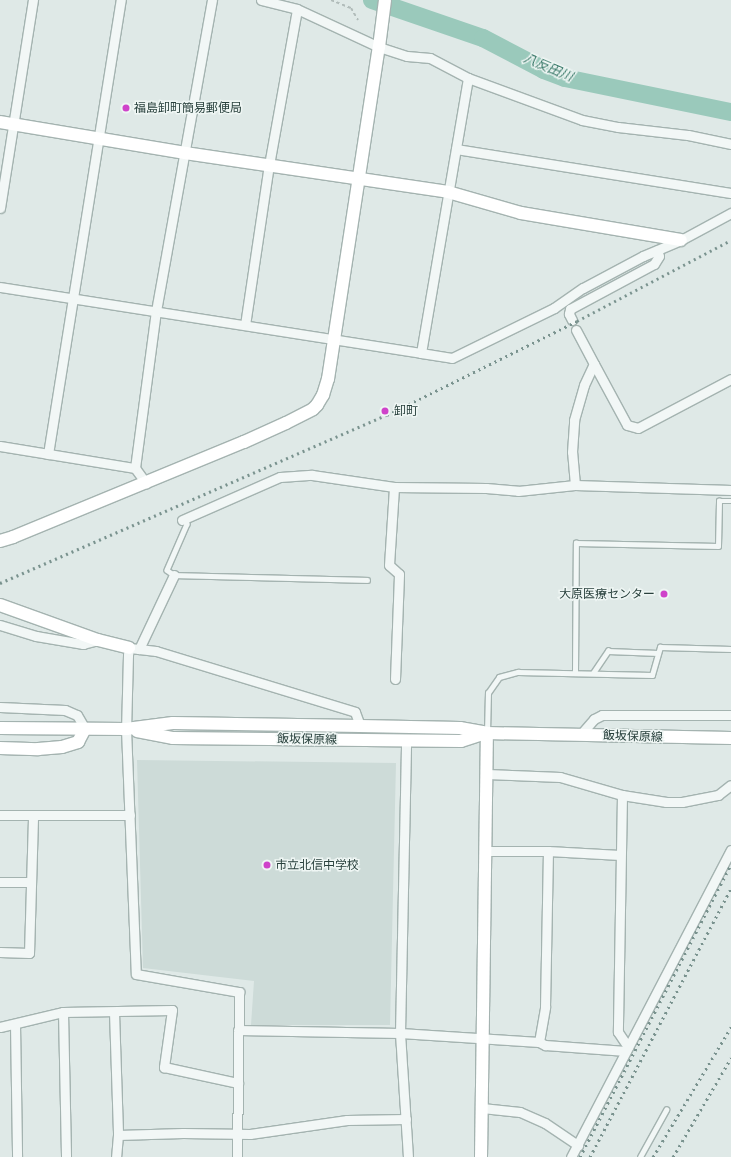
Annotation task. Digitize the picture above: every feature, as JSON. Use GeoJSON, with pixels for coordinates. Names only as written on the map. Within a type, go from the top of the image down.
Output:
{"type":"FeatureCollection","features":[{"type":"Feature","properties":{"kind":"street"},"geometry":{"type":"LineString","coordinates":[[0,208],[33,0]]}},
{"type":"Feature","properties":{"kind":"street"},"geometry":{"type":"LineString","coordinates":[[48,454],[121,0]]}},
{"type":"Feature","properties":{"kind":"street"},"geometry":{"type":"LineString","coordinates":[[146,483],[135,468],[156,311],[212,0]]}},
{"type":"Feature","properties":{"kind":"street"},"geometry":{"type":"LineString","coordinates":[[261,0],[297,9],[379,47],[407,56],[430,58],[468,78],[582,120],[618,127],[688,135],[731,144]]}},
{"type":"Feature","properties":{"kind":"street"},"geometry":{"type":"LineString","coordinates":[[0,541],[244,442],[313,409],[323,395],[334,339],[385,0]]}},
{"type":"Feature","properties":{"kind":"street"},"geometry":{"type":"LineString","coordinates":[[245,325],[297,9]]}},
{"type":"Feature","properties":{"kind":"street"},"geometry":{"type":"LineString","coordinates":[[421,353],[468,78]]}},
{"type":"Feature","properties":{"kind":"street"},"geometry":{"type":"LineString","coordinates":[[0,122],[185,153],[448,192],[521,213],[681,240]]}},
{"type":"Feature","properties":{"kind":"street"},"geometry":{"type":"LineString","coordinates":[[456,149],[731,193]]}},
{"type":"Feature","properties":{"kind":"street"},"geometry":{"type":"LineString","coordinates":[[0,287],[452,358],[554,308],[583,288],[657,250],[681,240],[731,213]]}},
{"type":"Feature","properties":{"kind":"street"},"geometry":{"type":"LineString","coordinates":[[572,320],[569,314],[570,309],[654,264],[659,256],[657,250]]}},
{"type":"Feature","properties":{"kind":"street"},"geometry":{"type":"LineString","coordinates":[[576,330],[628,425],[638,428],[731,379]]}},
{"type":"Feature","properties":{"kind":"street"},"geometry":{"type":"LineString","coordinates":[[575,485],[572,452],[574,420],[584,385],[594,364]]}},
{"type":"Feature","properties":{"kind":"street"},"geometry":{"type":"LineString","coordinates":[[0,446],[135,468]]}},
{"type":"Feature","properties":{"kind":"street"},"geometry":{"type":"LineString","coordinates":[[184,519],[280,476],[312,474],[394,487],[478,488],[518,491],[575,485],[731,490]]}},
{"type":"Feature","properties":{"kind":"street"},"geometry":{"type":"LineString","coordinates":[[394,487],[389,565],[399,574],[395,679]]}},
{"type":"Feature","properties":{"kind":"street"},"geometry":{"type":"LineString","coordinates":[[174,575],[134,648],[126,694],[126,729],[136,974],[239,992],[237,1157]]}},
{"type":"Feature","properties":{"kind":"street"},"geometry":{"type":"LineString","coordinates":[[0,605],[98,640],[156,651],[355,712],[360,726]]}},
{"type":"Feature","properties":{"kind":"street"},"geometry":{"type":"LineString","coordinates":[[0,625],[36,636],[83,644],[98,640]]}},
{"type":"Feature","properties":{"kind":"street"},"geometry":{"type":"LineString","coordinates":[[0,707],[65,710],[77,715],[85,729],[78,742],[62,747],[38,749],[0,748]]}},
{"type":"Feature","properties":{"kind":"street"},"geometry":{"type":"LineString","coordinates":[[580,734],[594,719],[602,715],[731,715]]}},
{"type":"Feature","properties":{"kind":"street","name":"飯坂保原線"},"geometry":{"type":"LineString","coordinates":[[0,728],[126,729],[173,723],[460,728],[487,732],[731,738]]}},
{"type":"Feature","properties":{"kind":"street","name":"飯坂保原線"},"geometry":{"type":"LineString","coordinates":[[126,729],[173,738],[461,741],[487,732]]}},
{"type":"Feature","properties":{"kind":"street"},"geometry":{"type":"LineString","coordinates":[[481,1157],[484,1039],[487,732]]}},
{"type":"Feature","properties":{"kind":"street"},"geometry":{"type":"LineString","coordinates":[[406,740],[400,1033],[408,1157]]}},
{"type":"Feature","properties":{"kind":"street"},"geometry":{"type":"LineString","coordinates":[[487,774],[560,777],[622,795],[666,802],[682,802],[718,795],[731,785]]}},
{"type":"Feature","properties":{"kind":"street"},"geometry":{"type":"LineString","coordinates":[[622,795],[618,1032],[627,1049]]}},
{"type":"Feature","properties":{"kind":"street"},"geometry":{"type":"LineString","coordinates":[[0,815],[130,816]]}},
{"type":"Feature","properties":{"kind":"street"},"geometry":{"type":"LineString","coordinates":[[0,952],[29,952],[33,816]]}},
{"type":"Feature","properties":{"kind":"street"},"geometry":{"type":"LineString","coordinates":[[571,1157],[731,850]]}},
{"type":"Feature","properties":{"kind":"street"},"geometry":{"type":"LineString","coordinates":[[486,851],[548,851],[620,855]]}},
{"type":"Feature","properties":{"kind":"street"},"geometry":{"type":"LineString","coordinates":[[539,1042],[546,1007],[548,851]]}},
{"type":"Feature","properties":{"kind":"street"},"geometry":{"type":"LineString","coordinates":[[0,882],[30,882]]}},
{"type":"Feature","properties":{"kind":"street"},"geometry":{"type":"LineString","coordinates":[[0,1028],[63,1012],[172,1010],[164,1067],[238,1083]]}},
{"type":"Feature","properties":{"kind":"street"},"geometry":{"type":"LineString","coordinates":[[63,1012],[66,1157]]}},
{"type":"Feature","properties":{"kind":"street"},"geometry":{"type":"LineString","coordinates":[[114,1012],[118,1135],[116,1157]]}},
{"type":"Feature","properties":{"kind":"street"},"geometry":{"type":"LineString","coordinates":[[15,1024],[17,1157]]}},
{"type":"Feature","properties":{"kind":"street"},"geometry":{"type":"LineString","coordinates":[[238,1030],[400,1033],[539,1042],[544,1045],[627,1049]]}},
{"type":"Feature","properties":{"kind":"street"},"geometry":{"type":"LineString","coordinates":[[482,1108],[520,1112],[545,1123],[578,1145]]}},
{"type":"Feature","properties":{"kind":"street"},"geometry":{"type":"LineString","coordinates":[[118,1135],[250,1134],[347,1120],[406,1119]]}},
{"type":"Feature","properties":{"kind":"lane"},"geometry":{"type":"LineString","coordinates":[[575,672],[576,543],[718,546],[719,501],[731,501]]}},
{"type":"Feature","properties":{"kind":"lane"},"geometry":{"type":"LineString","coordinates":[[184,519],[187,524],[166,570],[174,575],[367,580]]}},
{"type":"Feature","properties":{"kind":"lane"},"geometry":{"type":"LineString","coordinates":[[487,732],[488,693],[499,677],[518,672],[575,672],[652,675],[660,647],[731,650]]}},
{"type":"Feature","properties":{"kind":"lane"},"geometry":{"type":"LineString","coordinates":[[593,673],[608,651],[658,654]]}},
{"type":"Feature","properties":{"kind":"lane"},"geometry":{"type":"LineString","coordinates":[[640,1157],[666,1110]]}},
{"type":"Feature","properties":{"kind":"path"},"geometry":{"type":"LineString","coordinates":[[331,0],[351,8],[358,20]]}},
{"type":"Feature","properties":{"kind":"shaded area","name":"市立北信中学校"},"geometry":{"type":"Polygon","coordinates":[[[137,760],[396,763],[390,1025],[251,1025],[254,981],[143,968],[137,760]]]}},
{"type":"Feature","properties":{"kind":"waterway","name":"八反田川"},"geometry":{"type":"LineString","coordinates":[[372,0],[483,38],[544,70],[565,78],[731,112]]}},
{"type":"Feature","properties":{"kind":"railway"},"geometry":{"type":"LineString","coordinates":[[0,583],[387,415],[577,321],[731,240]]}},
{"type":"Feature","properties":{"kind":"railway"},"geometry":{"type":"LineString","coordinates":[[580,1157],[731,865]]}},
{"type":"Feature","properties":{"kind":"railway"},"geometry":{"type":"LineString","coordinates":[[590,1157],[731,888]]}},
{"type":"Feature","properties":{"kind":"railway"},"geometry":{"type":"LineString","coordinates":[[653,1157],[731,1027]]}},
{"type":"Feature","properties":{"kind":"railway"},"geometry":{"type":"LineString","coordinates":[[673,1157],[731,1058]]}},
{"type":"Feature","properties":{"kind":"place","name":"福島卸町簡易郵便局"},"geometry":{"type":"Point","coordinates":[126,108]}},
{"type":"Feature","properties":{"kind":"place","name":"卸町"},"geometry":{"type":"Point","coordinates":[385,411]}},
{"type":"Feature","properties":{"kind":"place","name":"大原医療センター"},"geometry":{"type":"Point","coordinates":[664,594]}},
{"type":"Feature","properties":{"kind":"place","name":"市立北信中学校"},"geometry":{"type":"Point","coordinates":[267,865]}}]}
